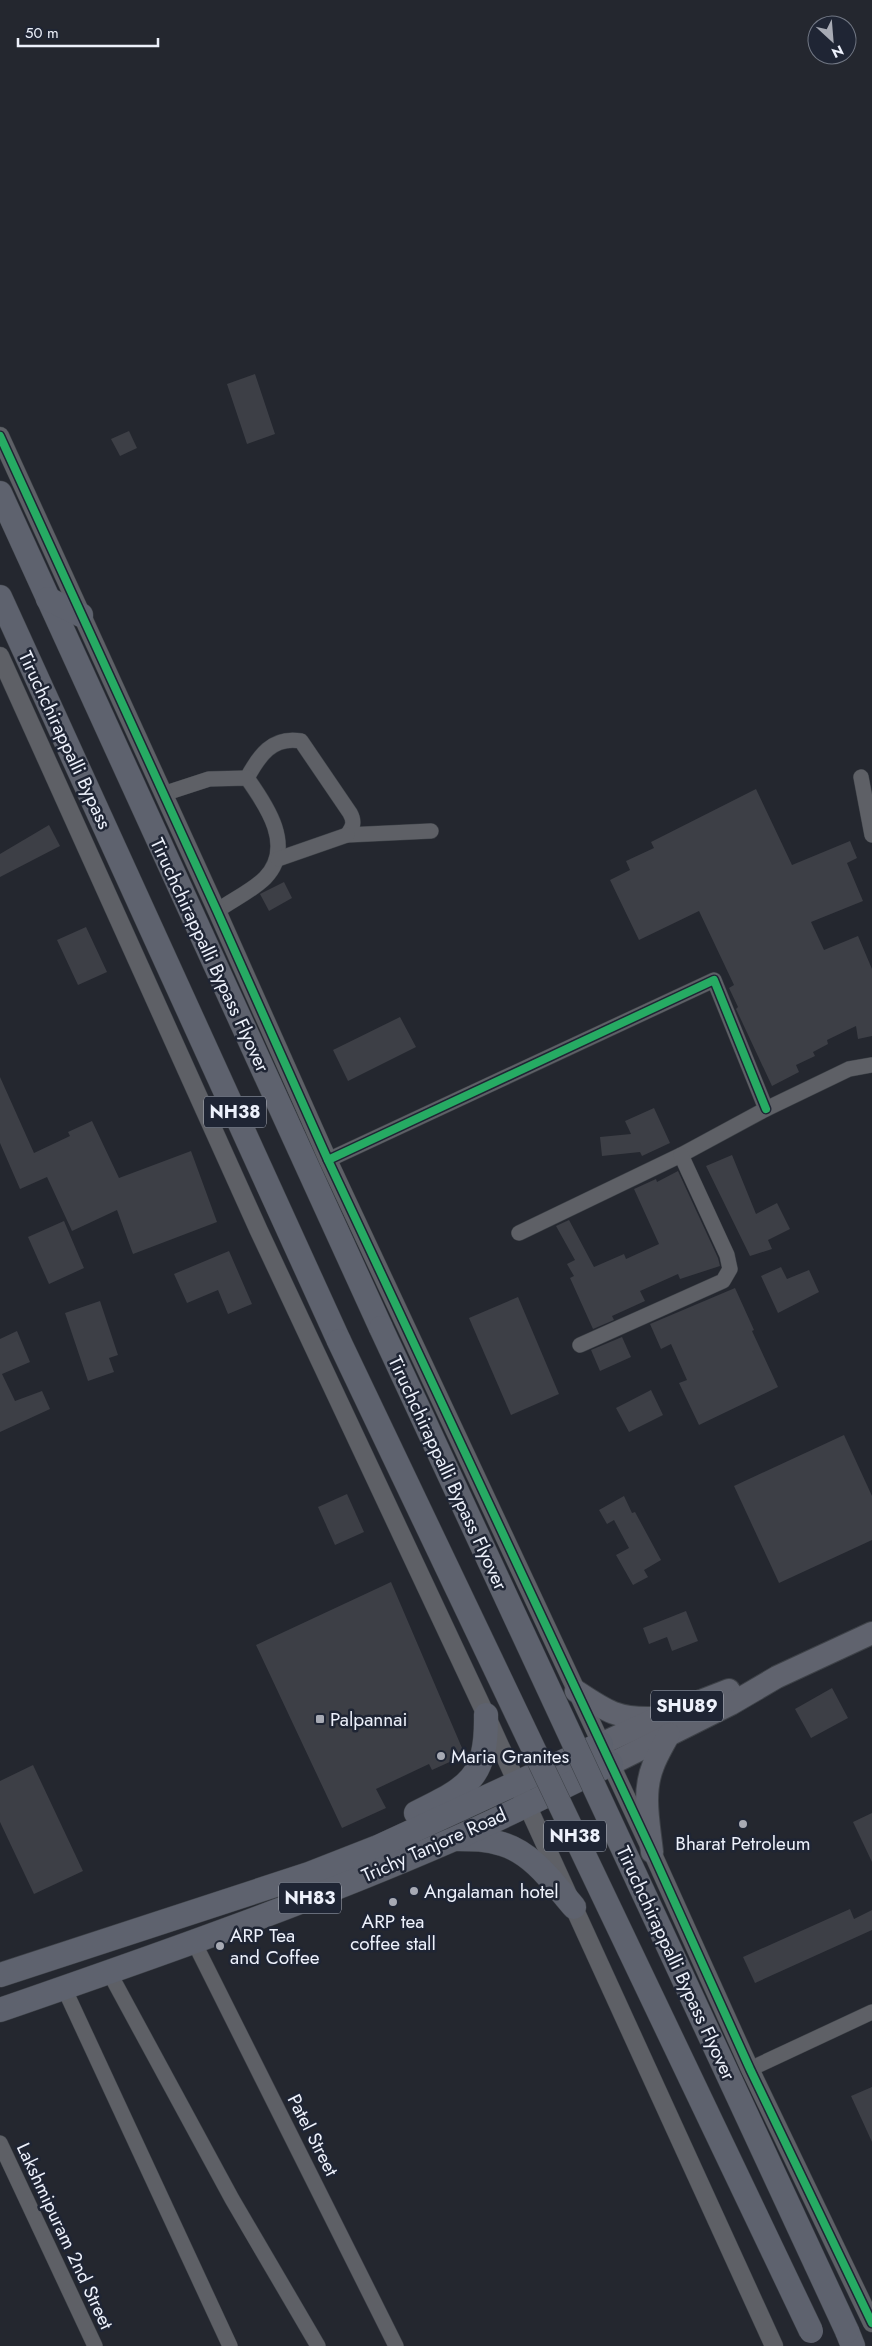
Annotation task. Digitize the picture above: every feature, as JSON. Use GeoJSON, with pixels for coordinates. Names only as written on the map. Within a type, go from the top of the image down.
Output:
{"type":"FeatureCollection","features":[{"type":"Feature","properties":{"kind":"highway","name":"NH38"},"geometry":{"type":"LineString","coordinates":[[0,493],[48,599]]}},
{"type":"Feature","properties":{"kind":"highway","name":"Tiruchchirappalli Bypass"},"geometry":{"type":"LineString","coordinates":[[0,597],[131,883]]}},
{"type":"Feature","properties":{"kind":"highway"},"geometry":{"type":"LineString","coordinates":[[48,599],[81,615]]}},
{"type":"Feature","properties":{"kind":"highway","name":"Tiruchchirappalli Bypass Flyover"},"geometry":{"type":"LineString","coordinates":[[48,599],[380,1328],[850,2339]]}},
{"type":"Feature","properties":{"kind":"highway","name":"Tiruchchirappalli Bypass Flyover"},"geometry":{"type":"LineString","coordinates":[[131,883],[339,1341],[814,2338]]}},
{"type":"Feature","properties":{"kind":"highway"},"geometry":{"type":"LineString","coordinates":[[378,1847],[395,1824],[460,1789],[477,1772],[487,1740],[486,1715]]}},
{"type":"Feature","properties":{"kind":"highway","name":"Trichy Tanjore Road"},"geometry":{"type":"LineString","coordinates":[[0,1975],[309,1874],[522,1793],[606,1754]]}},
{"type":"Feature","properties":{"kind":"highway","name":"Trichy Tanjore Road"},"geometry":{"type":"LineString","coordinates":[[0,2010],[194,1942],[351,1882],[456,1839],[522,1793]]}},
{"type":"Feature","properties":{"kind":"highway"},"geometry":{"type":"LineString","coordinates":[[456,1839],[485,1840],[504,1844],[532,1860],[574,1907]]}},
{"type":"Feature","properties":{"kind":"main road","name":"SHU89"},"geometry":{"type":"LineString","coordinates":[[606,1754],[663,1726],[731,1704],[777,1677],[872,1633]]}},
{"type":"Feature","properties":{"kind":"main road"},"geometry":{"type":"LineString","coordinates":[[576,1691],[614,1714],[663,1726],[648,1785],[646,1807],[652,1852]]}},
{"type":"Feature","properties":{"kind":"street"},"geometry":{"type":"LineString","coordinates":[[0,436],[217,911],[328,1160],[652,1852],[750,2069],[872,2323]]}},
{"type":"Feature","properties":{"kind":"street"},"geometry":{"type":"LineString","coordinates":[[0,656],[263,1240],[486,1715],[774,2346]]}},
{"type":"Feature","properties":{"kind":"street"},"geometry":{"type":"LineString","coordinates":[[247,778],[258,758],[276,743],[289,739],[301,741],[354,820],[353,828],[347,835]]}},
{"type":"Feature","properties":{"kind":"street"},"geometry":{"type":"LineString","coordinates":[[861,777],[872,835]]}},
{"type":"Feature","properties":{"kind":"street"},"geometry":{"type":"LineString","coordinates":[[163,794],[209,779],[247,778]]}},
{"type":"Feature","properties":{"kind":"street"},"geometry":{"type":"LineString","coordinates":[[217,911],[265,878],[278,859],[278,842],[274,822],[264,802],[247,778]]}},
{"type":"Feature","properties":{"kind":"street"},"geometry":{"type":"LineString","coordinates":[[278,859],[347,835],[431,830]]}},
{"type":"Feature","properties":{"kind":"street"},"geometry":{"type":"LineString","coordinates":[[328,1160],[714,980],[766,1109]]}},
{"type":"Feature","properties":{"kind":"street"},"geometry":{"type":"LineString","coordinates":[[519,1233],[849,1069],[872,1066]]}},
{"type":"Feature","properties":{"kind":"street"},"geometry":{"type":"LineString","coordinates":[[580,1345],[723,1281],[730,1269],[727,1255],[681,1154]]}},
{"type":"Feature","properties":{"kind":"street","name":"Patel Street"},"geometry":{"type":"LineString","coordinates":[[194,1942],[396,2346]]}},
{"type":"Feature","properties":{"kind":"street"},"geometry":{"type":"LineString","coordinates":[[109,1972],[232,2199],[318,2346]]}},
{"type":"Feature","properties":{"kind":"street"},"geometry":{"type":"LineString","coordinates":[[64,1988],[230,2346]]}},
{"type":"Feature","properties":{"kind":"street"},"geometry":{"type":"LineString","coordinates":[[750,2069],[872,2012]]}},
{"type":"Feature","properties":{"kind":"street","name":"Lakshmipuram 2nd Street"},"geometry":{"type":"LineString","coordinates":[[2,2151],[95,2346]]}},
{"type":"Feature","properties":{"kind":"building"},"geometry":{"type":"Polygon","coordinates":[[[255,374],[275,434],[247,444],[227,384],[255,374]]]}},
{"type":"Feature","properties":{"kind":"building"},"geometry":{"type":"Polygon","coordinates":[[[129,431],[137,448],[120,456],[111,439],[129,431]]]}},
{"type":"Feature","properties":{"kind":"building"},"geometry":{"type":"Polygon","coordinates":[[[756,789],[792,865],[850,841],[857,858],[847,863],[863,901],[811,922],[824,950],[858,936],[872,969],[872,1036],[858,1039],[856,1026],[827,1040],[828,1044],[813,1052],[815,1056],[796,1065],[799,1072],[772,1086],[736,1009],[738,1007],[729,988],[734,985],[699,911],[639,940],[610,880],[630,870],[626,861],[654,848],[651,842],[756,789]]]}},
{"type":"Feature","properties":{"kind":"building"},"geometry":{"type":"Polygon","coordinates":[[[49,825],[60,846],[0,877],[0,854],[49,825]]]}},
{"type":"Feature","properties":{"kind":"building"},"geometry":{"type":"Polygon","coordinates":[[[284,882],[292,898],[269,911],[260,894],[284,882]]]}},
{"type":"Feature","properties":{"kind":"building"},"geometry":{"type":"Polygon","coordinates":[[[86,927],[107,972],[78,985],[57,940],[86,927]]]}},
{"type":"Feature","properties":{"kind":"building"},"geometry":{"type":"Polygon","coordinates":[[[400,1017],[416,1047],[348,1081],[333,1050],[400,1017]]]}},
{"type":"Feature","properties":{"kind":"building"},"geometry":{"type":"Polygon","coordinates":[[[0,1077],[34,1153],[70,1136],[68,1132],[92,1121],[119,1178],[191,1151],[217,1222],[133,1254],[117,1210],[72,1231],[47,1177],[20,1189],[0,1143],[0,1077]]]}},
{"type":"Feature","properties":{"kind":"building"},"geometry":{"type":"Polygon","coordinates":[[[654,1108],[670,1143],[642,1156],[640,1152],[602,1156],[600,1137],[631,1134],[625,1121],[654,1108]]]}},
{"type":"Feature","properties":{"kind":"building"},"geometry":{"type":"Polygon","coordinates":[[[732,1155],[756,1214],[777,1203],[790,1229],[768,1240],[772,1249],[750,1256],[706,1166],[732,1155]]]}},
{"type":"Feature","properties":{"kind":"building"},"geometry":{"type":"Polygon","coordinates":[[[678,1171],[720,1266],[680,1279],[678,1274],[640,1291],[645,1301],[612,1316],[614,1320],[593,1329],[570,1278],[574,1276],[567,1264],[575,1260],[556,1226],[569,1220],[594,1267],[624,1254],[626,1259],[659,1244],[634,1189],[656,1179],[657,1182],[678,1171]]]}},
{"type":"Feature","properties":{"kind":"building"},"geometry":{"type":"Polygon","coordinates":[[[64,1221],[84,1268],[49,1284],[28,1237],[64,1221]]]}},
{"type":"Feature","properties":{"kind":"building"},"geometry":{"type":"Polygon","coordinates":[[[229,1251],[252,1304],[228,1314],[218,1290],[187,1303],[174,1274],[229,1251]]]}},
{"type":"Feature","properties":{"kind":"building"},"geometry":{"type":"Polygon","coordinates":[[[781,1267],[787,1279],[809,1270],[819,1292],[778,1313],[761,1276],[781,1267]]]}},
{"type":"Feature","properties":{"kind":"building"},"geometry":{"type":"Polygon","coordinates":[[[735,1288],[754,1330],[752,1331],[778,1387],[699,1425],[679,1383],[687,1380],[671,1344],[661,1349],[650,1324],[735,1288]]]}},
{"type":"Feature","properties":{"kind":"building"},"geometry":{"type":"Polygon","coordinates":[[[518,1297],[559,1394],[511,1415],[469,1318],[518,1297]]]}},
{"type":"Feature","properties":{"kind":"building"},"geometry":{"type":"Polygon","coordinates":[[[100,1301],[118,1355],[109,1358],[114,1372],[88,1381],[65,1313],[100,1301]]]}},
{"type":"Feature","properties":{"kind":"building"},"geometry":{"type":"Polygon","coordinates":[[[17,1331],[30,1362],[2,1374],[15,1401],[42,1391],[50,1409],[0,1432],[0,1339],[17,1331]]]}},
{"type":"Feature","properties":{"kind":"building"},"geometry":{"type":"Polygon","coordinates":[[[622,1337],[631,1357],[600,1371],[591,1350],[622,1337]]]}},
{"type":"Feature","properties":{"kind":"building"},"geometry":{"type":"Polygon","coordinates":[[[651,1390],[663,1415],[629,1432],[616,1408],[651,1390]]]}},
{"type":"Feature","properties":{"kind":"building"},"geometry":{"type":"Polygon","coordinates":[[[844,1435],[872,1496],[872,1540],[779,1583],[734,1486],[844,1435]]]}},
{"type":"Feature","properties":{"kind":"building"},"geometry":{"type":"Polygon","coordinates":[[[347,1494],[364,1532],[335,1545],[318,1507],[347,1494]]]}},
{"type":"Feature","properties":{"kind":"building"},"geometry":{"type":"Polygon","coordinates":[[[624,1496],[632,1513],[635,1512],[661,1560],[644,1570],[648,1577],[633,1585],[616,1555],[629,1548],[614,1520],[607,1524],[599,1510],[624,1496]]]}},
{"type":"Feature","properties":{"kind":"building"},"geometry":{"type":"Polygon","coordinates":[[[391,1582],[465,1755],[432,1770],[429,1764],[376,1789],[386,1808],[342,1828],[256,1645],[391,1582]]]}},
{"type":"Feature","properties":{"kind":"building"},"geometry":{"type":"Polygon","coordinates":[[[686,1611],[698,1641],[672,1651],[667,1637],[649,1644],[643,1628],[686,1611]]]}},
{"type":"Feature","properties":{"kind":"building"},"geometry":{"type":"Polygon","coordinates":[[[832,1688],[848,1718],[811,1738],[795,1709],[832,1688]]]}},
{"type":"Feature","properties":{"kind":"building"},"geometry":{"type":"Polygon","coordinates":[[[33,1765],[83,1871],[34,1894],[0,1822],[0,1781],[33,1765]]]}},
{"type":"Feature","properties":{"kind":"building"},"geometry":{"type":"Polygon","coordinates":[[[872,1813],[872,1862],[853,1822],[872,1813]]]}},
{"type":"Feature","properties":{"kind":"building"},"geometry":{"type":"Polygon","coordinates":[[[850,1909],[854,1919],[872,1910],[872,1930],[755,1983],[743,1957],[850,1909]]]}},
{"type":"Feature","properties":{"kind":"building"},"geometry":{"type":"Polygon","coordinates":[[[872,2087],[872,2142],[851,2096],[872,2087]]]}},
{"type":"Feature","properties":{"kind":"cycle path"},"geometry":{"type":"LineString","coordinates":[[0,436],[217,911],[328,1160],[652,1852],[750,2069],[872,2323]]}},
{"type":"Feature","properties":{"kind":"cycle path"},"geometry":{"type":"LineString","coordinates":[[328,1160],[714,980],[766,1109]]}},
{"type":"Feature","properties":{"kind":"place","name":"Palpannai"},"geometry":{"type":"Point","coordinates":[320,1719]}},
{"type":"Feature","properties":{"kind":"place","name":"Maria Granites"},"geometry":{"type":"Point","coordinates":[441,1756]}},
{"type":"Feature","properties":{"kind":"place","name":"Bharat Petroleum"},"geometry":{"type":"Point","coordinates":[743,1824]}},
{"type":"Feature","properties":{"kind":"place","name":"Angalaman hotel"},"geometry":{"type":"Point","coordinates":[414,1891]}},
{"type":"Feature","properties":{"kind":"place","name":"ARP tea coffee stall"},"geometry":{"type":"Point","coordinates":[393,1902]}},
{"type":"Feature","properties":{"kind":"place","name":"ARP Tea and Coffee"},"geometry":{"type":"Point","coordinates":[220,1946]}}]}
